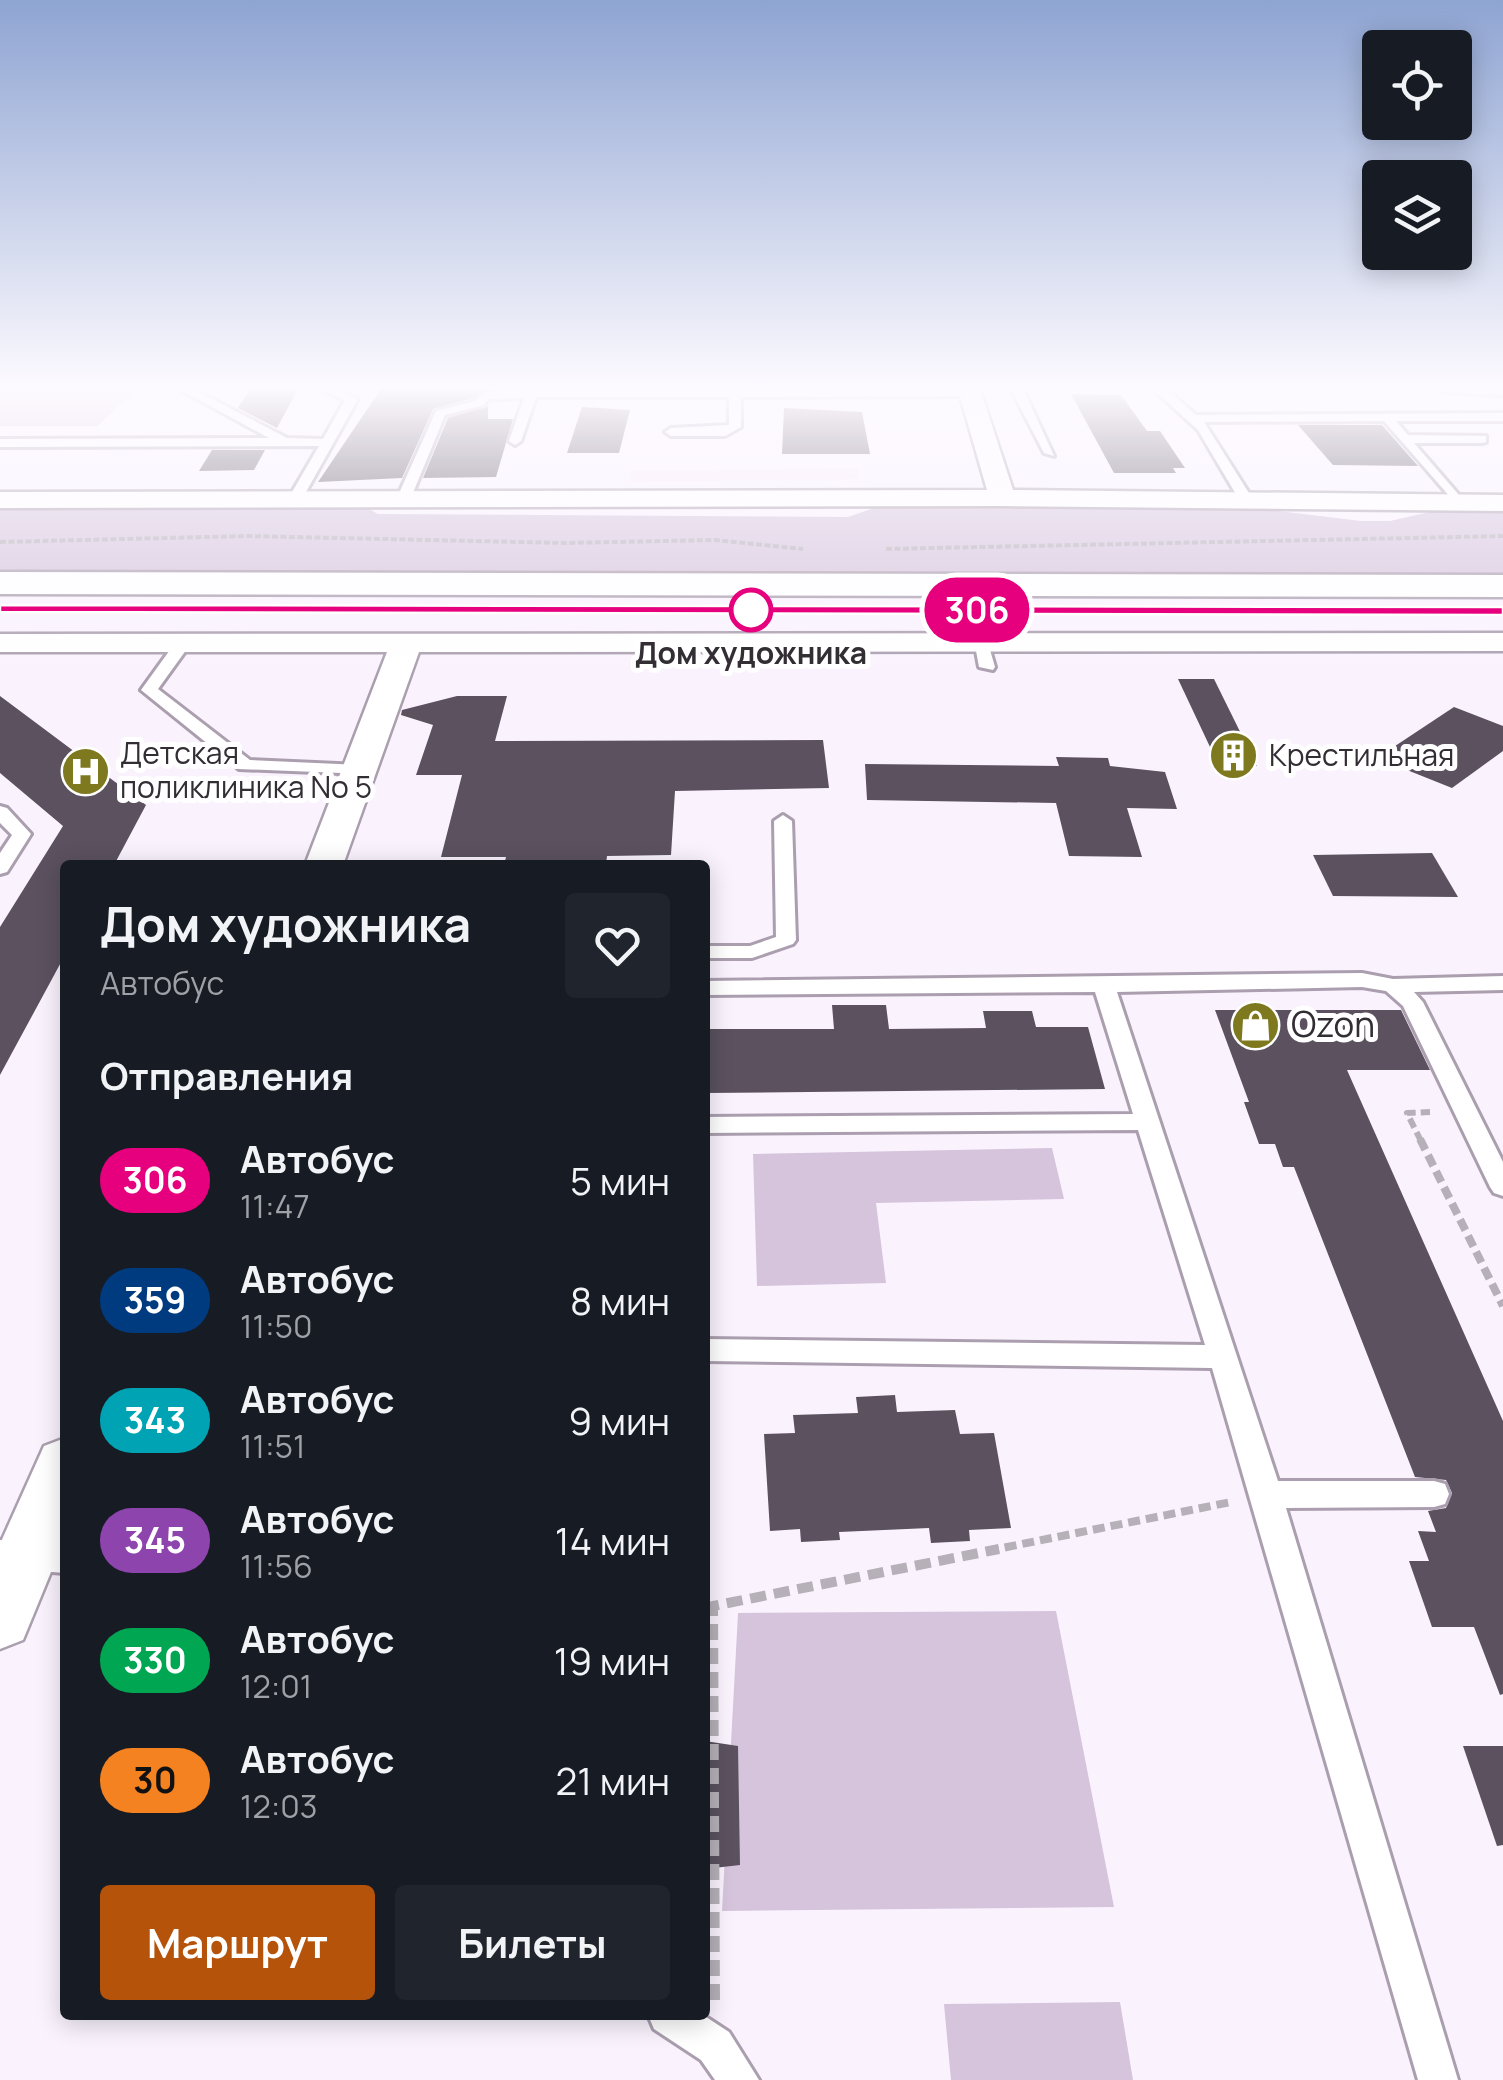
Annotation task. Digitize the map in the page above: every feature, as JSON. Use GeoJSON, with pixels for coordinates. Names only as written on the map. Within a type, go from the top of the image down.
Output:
{"type":"FeatureCollection","features":[{"type":"Feature","properties":{"kind":"main road"},"geometry":{"type":"LineString","coordinates":[[0,583],[1503,586]]}},
{"type":"Feature","properties":{"kind":"main road"},"geometry":{"type":"LineString","coordinates":[[0,609],[1503,611]]}},
{"type":"Feature","properties":{"kind":"street"},"geometry":{"type":"LineString","coordinates":[[998,486],[1002,498]]}},
{"type":"Feature","properties":{"kind":"street"},"geometry":{"type":"LineString","coordinates":[[0,500],[1002,498],[1503,503]]}},
{"type":"Feature","properties":{"kind":"street"},"geometry":{"type":"LineString","coordinates":[[0,643],[406,644],[983,655],[1503,642]]}},
{"type":"Feature","properties":{"kind":"street"},"geometry":{"type":"LineString","coordinates":[[326,860],[406,644]]}},
{"type":"Feature","properties":{"kind":"street"},"geometry":{"type":"LineString","coordinates":[[0,1618],[30,1556],[60,1477]]}},
{"type":"Feature","properties":{"kind":"lane"},"geometry":{"type":"LineString","coordinates":[[295,499],[302,486]]}},
{"type":"Feature","properties":{"kind":"lane"},"geometry":{"type":"LineString","coordinates":[[403,500],[409,486]]}},
{"type":"Feature","properties":{"kind":"lane"},"geometry":{"type":"LineString","coordinates":[[1238,486],[1247,501]]}},
{"type":"Feature","properties":{"kind":"lane"},"geometry":{"type":"LineString","coordinates":[[1445,486],[1458,502]]}},
{"type":"Feature","properties":{"kind":"lane"},"geometry":{"type":"LineString","coordinates":[[181,646],[150,690],[245,766],[360,770]]}},
{"type":"Feature","properties":{"kind":"lane"},"geometry":{"type":"LineString","coordinates":[[0,812],[22,834],[0,868]]}},
{"type":"Feature","properties":{"kind":"lane"},"geometry":{"type":"LineString","coordinates":[[710,952],[752,952],[786,940],[783,821]]}},
{"type":"Feature","properties":{"kind":"lane"},"geometry":{"type":"LineString","coordinates":[[710,988],[1362,980],[1393,986],[1503,983]]}},
{"type":"Feature","properties":{"kind":"lane"},"geometry":{"type":"LineString","coordinates":[[1104,985],[1266,1495],[1438,2080]]}},
{"type":"Feature","properties":{"kind":"lane"},"geometry":{"type":"LineString","coordinates":[[1393,986],[1412,1002],[1500,1173]]}},
{"type":"Feature","properties":{"kind":"lane"},"geometry":{"type":"LineString","coordinates":[[710,1124],[1150,1122]]}},
{"type":"Feature","properties":{"kind":"lane"},"geometry":{"type":"LineString","coordinates":[[710,1350],[1220,1357]]}},
{"type":"Feature","properties":{"kind":"lane"},"geometry":{"type":"LineString","coordinates":[[1266,1495],[1434,1494]]}},
{"type":"Feature","properties":{"kind":"lane"},"geometry":{"type":"LineString","coordinates":[[676,2020],[715,2046],[739,2080]]}},
{"type":"Feature","properties":{"kind":"path"},"geometry":{"type":"LineString","coordinates":[[0,542],[247,536],[564,543],[715,540],[806,549]]}},
{"type":"Feature","properties":{"kind":"path"},"geometry":{"type":"LineString","coordinates":[[880,549],[1503,536]]}},
{"type":"Feature","properties":{"kind":"path"},"geometry":{"type":"LineString","coordinates":[[1468,1112],[1407,1113],[1503,1306]]}},
{"type":"Feature","properties":{"kind":"path"},"geometry":{"type":"LineString","coordinates":[[715,2046],[714,1606],[1266,1495]]}},
{"type":"Feature","properties":{"kind":"shaded area"},"geometry":{"type":"Polygon","coordinates":[[[364,506],[378,514],[848,517],[874,508],[1236,506],[1361,521],[1390,521],[1443,509],[1503,508],[1503,577],[0,577],[0,507],[364,506]]]}},
{"type":"Feature","properties":{"kind":"shaded area"},"geometry":{"type":"Polygon","coordinates":[[[1052,1148],[1064,1199],[876,1203],[886,1283],[757,1286],[753,1154],[1052,1148]]]}},
{"type":"Feature","properties":{"kind":"shaded area"},"geometry":{"type":"Polygon","coordinates":[[[1056,1611],[1114,1907],[722,1911],[738,1613],[1056,1611]]]}},
{"type":"Feature","properties":{"kind":"shaded area"},"geometry":{"type":"Polygon","coordinates":[[[1120,2002],[1133,2080],[951,2080],[944,2004],[1120,2002]]]}},
{"type":"Feature","properties":{"kind":"building"},"geometry":{"type":"Polygon","coordinates":[[[1178,679],[1214,679],[1257,766],[1219,766],[1178,679]]]}},
{"type":"Feature","properties":{"kind":"building"},"geometry":{"type":"Polygon","coordinates":[[[0,696],[146,805],[117,860],[60,860],[60,964],[0,1075],[0,927],[63,826],[0,773],[0,696]]]}},
{"type":"Feature","properties":{"kind":"building"},"geometry":{"type":"Polygon","coordinates":[[[457,696],[507,696],[495,741],[823,740],[829,788],[675,791],[671,855],[607,856],[607,860],[441,857],[462,775],[416,775],[433,725],[401,715],[402,710],[457,696]]]}},
{"type":"Feature","properties":{"kind":"building"},"geometry":{"type":"Polygon","coordinates":[[[1454,707],[1503,726],[1503,751],[1452,788],[1377,758],[1454,707]]]}},
{"type":"Feature","properties":{"kind":"building","name":"Дом художника"},"geometry":{"type":"Polygon","coordinates":[[[1056,757],[1108,758],[1110,766],[1165,772],[1177,809],[1127,808],[1142,857],[1069,856],[1056,803],[867,800],[865,764],[1059,766],[1056,757]]]}},
{"type":"Feature","properties":{"kind":"building"},"geometry":{"type":"Polygon","coordinates":[[[1432,853],[1458,897],[1333,896],[1313,855],[1432,853]]]}},
{"type":"Feature","properties":{"kind":"building"},"geometry":{"type":"Polygon","coordinates":[[[832,1005],[886,1005],[889,1029],[986,1028],[983,1011],[1032,1011],[1036,1027],[1088,1027],[1105,1089],[710,1093],[710,1029],[834,1029],[832,1005]]]}},
{"type":"Feature","properties":{"kind":"building"},"geometry":{"type":"Polygon","coordinates":[[[1215,1010],[1401,1010],[1430,1070],[1347,1070],[1503,1421],[1503,1694],[1500,1695],[1474,1627],[1432,1627],[1409,1561],[1429,1561],[1418,1531],[1436,1532],[1428,1511],[1446,1508],[1452,1493],[1446,1480],[1415,1477],[1294,1167],[1283,1167],[1275,1144],[1259,1144],[1244,1102],[1249,1102],[1215,1010]]]}},
{"type":"Feature","properties":{"kind":"building"},"geometry":{"type":"Polygon","coordinates":[[[895,1395],[897,1412],[955,1410],[960,1434],[994,1433],[1011,1528],[969,1530],[970,1541],[931,1543],[929,1528],[839,1532],[840,1540],[801,1542],[800,1529],[770,1531],[764,1434],[795,1433],[793,1415],[858,1413],[856,1397],[895,1395]]]}},
{"type":"Feature","properties":{"kind":"building"},"geometry":{"type":"Polygon","coordinates":[[[710,1742],[738,1746],[740,1865],[710,1868],[710,1742]]]}},
{"type":"Feature","properties":{"kind":"building"},"geometry":{"type":"Polygon","coordinates":[[[1463,1746],[1503,1746],[1503,1845],[1497,1846],[1463,1746]]]}},
{"type":"Feature","properties":{"kind":"bus line","name":"306"},"geometry":{"type":"LineString","coordinates":[[0,609],[1503,611]]}},
{"type":"Feature","properties":{"kind":"place","name":"Дом художника"},"geometry":{"type":"Point","coordinates":[751,610]}},
{"type":"Feature","properties":{"kind":"place","name":"Крестильная"},"geometry":{"type":"Point","coordinates":[1234,756]}},
{"type":"Feature","properties":{"kind":"place","name":"Детская поликлиника No 5"},"geometry":{"type":"Point","coordinates":[85,771]}},
{"type":"Feature","properties":{"kind":"place","name":"Ozon"},"geometry":{"type":"Point","coordinates":[1256,1025]}}]}
